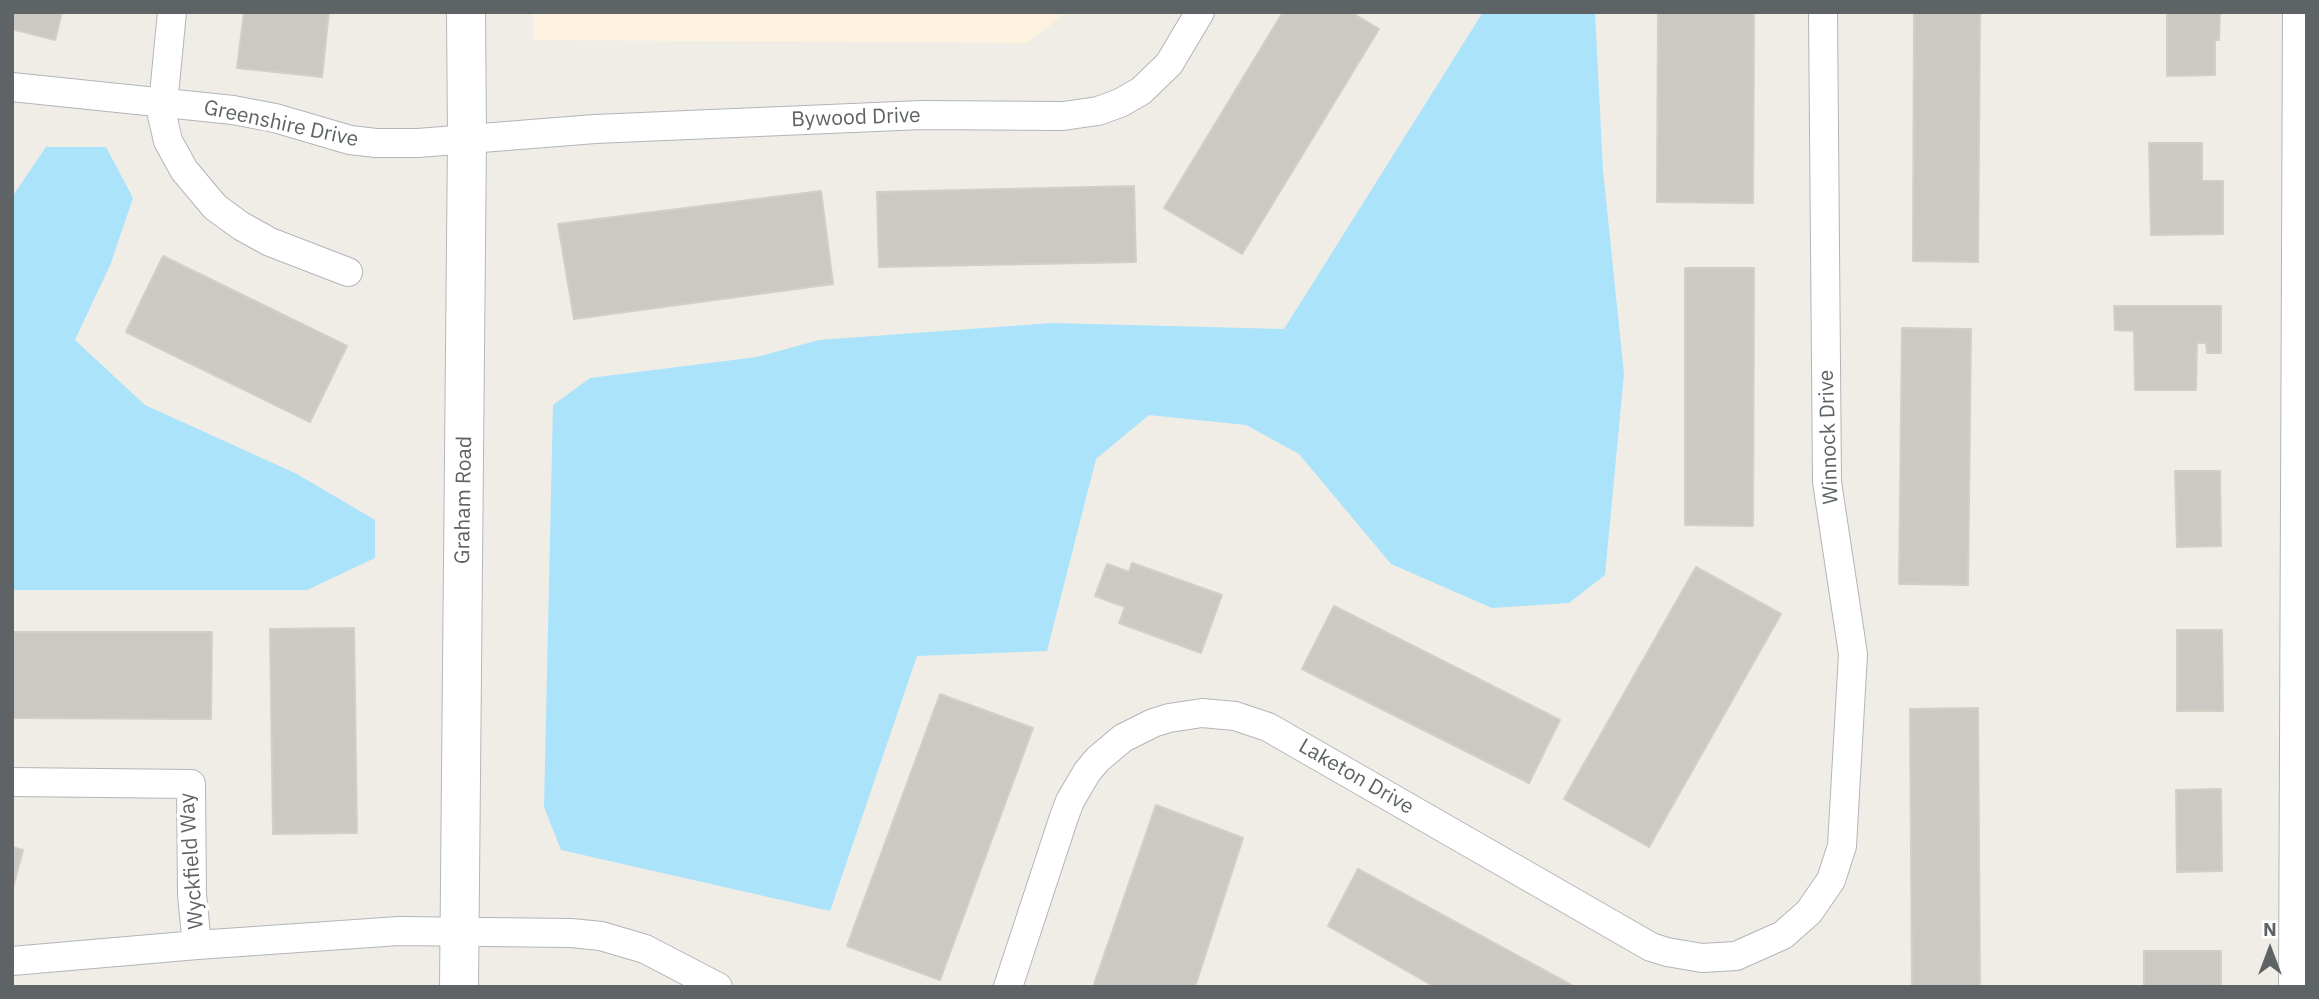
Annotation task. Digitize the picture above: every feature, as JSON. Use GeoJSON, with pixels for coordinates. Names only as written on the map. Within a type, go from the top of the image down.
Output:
{"type":"FeatureCollection","features":[{"type":"Feature","properties":{"kind":"street"},"geometry":{"type":"LineString","coordinates":[[172,12],[162,114],[169,141],[184,170],[215,207],[242,226],[270,242],[348,272]]}},
{"type":"Feature","properties":{"kind":"street","name":"Graham Road"},"geometry":{"type":"LineString","coordinates":[[459,987],[466,12]]}},
{"type":"Feature","properties":{"kind":"street","name":"Bywood Drive"},"geometry":{"type":"LineString","coordinates":[[467,138],[595,129],[922,114],[1063,116],[1088,113],[1120,103],[1141,90],[1168,64],[1200,12]]}},
{"type":"Feature","properties":{"kind":"street","name":"Winnock Drive"},"geometry":{"type":"LineString","coordinates":[[1821,896],[1831,880],[1842,846],[1853,654],[1827,482],[1823,12]]}},
{"type":"Feature","properties":{"kind":"street"},"geometry":{"type":"LineString","coordinates":[[2294,987],[2297,12]]}},
{"type":"Feature","properties":{"kind":"street","name":"Greenshire Drive"},"geometry":{"type":"LineString","coordinates":[[12,87],[233,110],[275,118],[365,143],[418,143],[467,138]]}},
{"type":"Feature","properties":{"kind":"street","name":"Laketon Drive"},"geometry":{"type":"LineString","coordinates":[[1009,987],[1064,817],[1087,772],[1098,759],[1124,738],[1153,723],[1202,713],[1235,716],[1268,727],[1636,939],[1667,952],[1719,958],[1752,950],[1797,925],[1821,896]]}},
{"type":"Feature","properties":{"kind":"street","name":"Wyckfield Way"},"geometry":{"type":"LineString","coordinates":[[12,782],[191,784],[192,895],[197,945]]}},
{"type":"Feature","properties":{"kind":"street","name":"Wyckfield Way"},"geometry":{"type":"LineString","coordinates":[[12,961],[399,931],[460,932]]}},
{"type":"Feature","properties":{"kind":"street"},"geometry":{"type":"LineString","coordinates":[[460,932],[571,933],[601,936],[659,955],[718,987]]}},
{"type":"Feature","properties":{"kind":"shaded area"},"geometry":{"type":"Polygon","coordinates":[[[533,12],[1067,12],[1027,43],[533,40],[533,12]]]}},
{"type":"Feature","properties":{"kind":"water"},"geometry":{"type":"Polygon","coordinates":[[[1483,12],[1595,12],[1603,170],[1624,374],[1605,575],[1569,603],[1492,608],[1391,564],[1299,454],[1246,425],[1149,415],[1096,459],[1047,651],[917,656],[830,911],[561,850],[544,807],[553,405],[590,378],[757,357],[819,340],[1052,323],[1284,329],[1483,12]]]}},
{"type":"Feature","properties":{"kind":"water"},"geometry":{"type":"Polygon","coordinates":[[[46,147],[106,147],[133,198],[111,263],[75,340],[145,405],[297,474],[375,520],[375,558],[307,590],[12,590],[12,197],[46,147]]]}},
{"type":"Feature","properties":{"kind":"building"},"geometry":{"type":"Polygon","coordinates":[[[12,12],[62,12],[55,40],[12,29],[12,12]]]}},
{"type":"Feature","properties":{"kind":"building"},"geometry":{"type":"Polygon","coordinates":[[[244,12],[329,12],[322,77],[237,68],[244,12]]]}},
{"type":"Feature","properties":{"kind":"building"},"geometry":{"type":"Polygon","coordinates":[[[1283,12],[1351,12],[1379,29],[1242,254],[1164,208],[1283,12]]]}},
{"type":"Feature","properties":{"kind":"building"},"geometry":{"type":"Polygon","coordinates":[[[1658,12],[1754,12],[1753,203],[1657,202],[1658,12]]]}},
{"type":"Feature","properties":{"kind":"building"},"geometry":{"type":"Polygon","coordinates":[[[1914,12],[1980,12],[1978,262],[1913,261],[1914,12]]]}},
{"type":"Feature","properties":{"kind":"building"},"geometry":{"type":"Polygon","coordinates":[[[2167,12],[2220,12],[2219,40],[2215,40],[2215,75],[2167,76],[2167,12]]]}},
{"type":"Feature","properties":{"kind":"building"},"geometry":{"type":"Polygon","coordinates":[[[2149,143],[2202,143],[2202,181],[2223,181],[2223,234],[2151,235],[2149,143]]]}},
{"type":"Feature","properties":{"kind":"building"},"geometry":{"type":"Polygon","coordinates":[[[1134,186],[1136,262],[879,267],[877,192],[1134,186]]]}},
{"type":"Feature","properties":{"kind":"building"},"geometry":{"type":"Polygon","coordinates":[[[821,191],[833,284],[574,319],[558,224],[821,191]]]}},
{"type":"Feature","properties":{"kind":"building"},"geometry":{"type":"Polygon","coordinates":[[[163,256],[347,346],[310,422],[126,332],[163,256]]]}},
{"type":"Feature","properties":{"kind":"building"},"geometry":{"type":"Polygon","coordinates":[[[1685,268],[1754,268],[1753,526],[1685,525],[1685,268]]]}},
{"type":"Feature","properties":{"kind":"building"},"geometry":{"type":"Polygon","coordinates":[[[2114,306],[2221,306],[2221,353],[2207,353],[2206,343],[2197,343],[2196,390],[2135,390],[2134,331],[2115,330],[2114,306]]]}},
{"type":"Feature","properties":{"kind":"building"},"geometry":{"type":"Polygon","coordinates":[[[1902,328],[1971,329],[1968,585],[1899,584],[1902,328]]]}},
{"type":"Feature","properties":{"kind":"building"},"geometry":{"type":"Polygon","coordinates":[[[2175,471],[2220,471],[2221,546],[2177,547],[2175,471]]]}},
{"type":"Feature","properties":{"kind":"building"},"geometry":{"type":"Polygon","coordinates":[[[1132,563],[1222,595],[1201,653],[1119,623],[1125,607],[1095,596],[1107,564],[1129,572],[1132,563]]]}},
{"type":"Feature","properties":{"kind":"building"},"geometry":{"type":"Polygon","coordinates":[[[1696,567],[1781,614],[1649,847],[1564,799],[1696,567]]]}},
{"type":"Feature","properties":{"kind":"building"},"geometry":{"type":"Polygon","coordinates":[[[1334,606],[1560,720],[1529,783],[1302,669],[1334,606]]]}},
{"type":"Feature","properties":{"kind":"building"},"geometry":{"type":"Polygon","coordinates":[[[354,628],[357,833],[273,834],[270,629],[354,628]]]}},
{"type":"Feature","properties":{"kind":"building"},"geometry":{"type":"Polygon","coordinates":[[[2177,630],[2222,630],[2223,711],[2177,711],[2177,630]]]}},
{"type":"Feature","properties":{"kind":"building"},"geometry":{"type":"Polygon","coordinates":[[[12,632],[212,632],[211,719],[12,718],[12,632]]]}},
{"type":"Feature","properties":{"kind":"building"},"geometry":{"type":"Polygon","coordinates":[[[940,694],[1033,728],[940,980],[847,946],[940,694]]]}},
{"type":"Feature","properties":{"kind":"building"},"geometry":{"type":"Polygon","coordinates":[[[1978,708],[1980,987],[1912,987],[1910,709],[1978,708]]]}},
{"type":"Feature","properties":{"kind":"building"},"geometry":{"type":"Polygon","coordinates":[[[2221,789],[2222,871],[2177,872],[2176,790],[2221,789]]]}},
{"type":"Feature","properties":{"kind":"building"},"geometry":{"type":"Polygon","coordinates":[[[1156,805],[1243,838],[1195,987],[1093,987],[1156,805]]]}},
{"type":"Feature","properties":{"kind":"building"},"geometry":{"type":"Polygon","coordinates":[[[12,847],[23,850],[12,891],[12,847]]]}},
{"type":"Feature","properties":{"kind":"building"},"geometry":{"type":"Polygon","coordinates":[[[1358,869],[1575,987],[1435,987],[1328,926],[1358,869]]]}},
{"type":"Feature","properties":{"kind":"building"},"geometry":{"type":"Polygon","coordinates":[[[2144,951],[2221,951],[2221,987],[2144,987],[2144,951]]]}}]}
